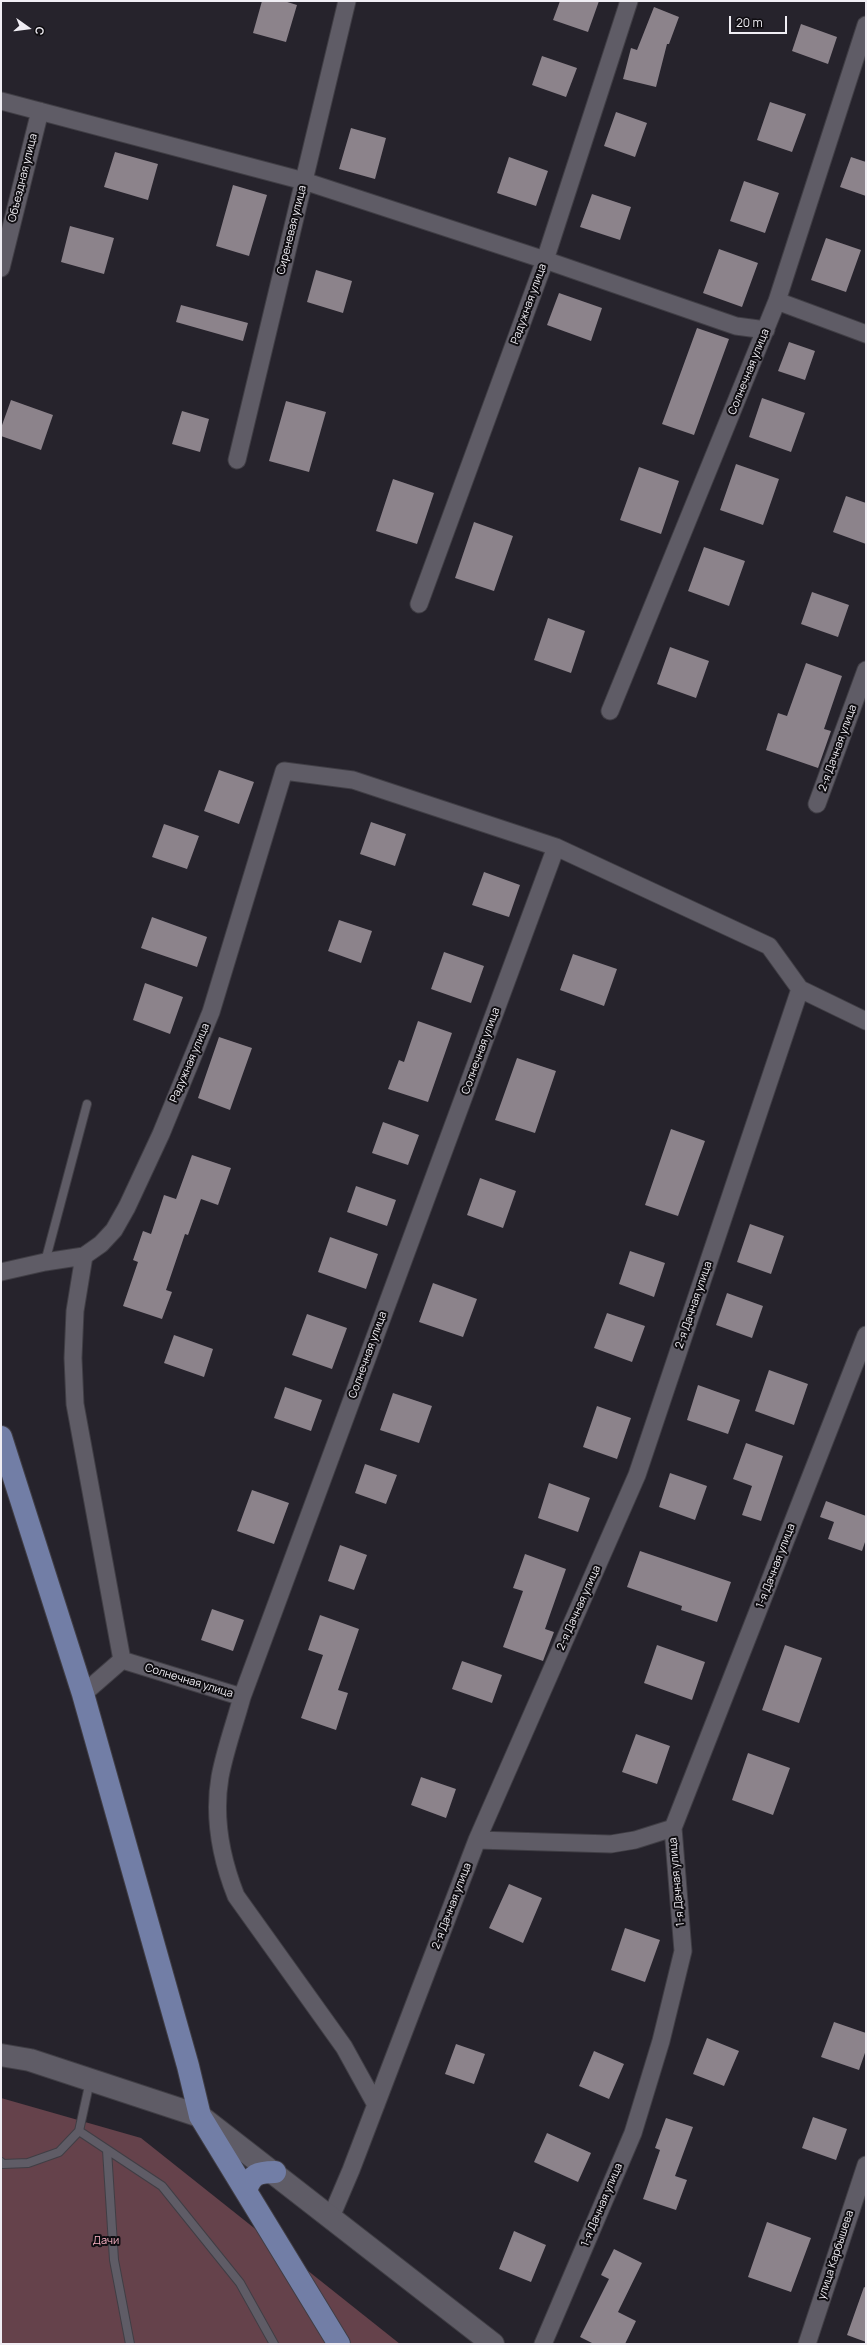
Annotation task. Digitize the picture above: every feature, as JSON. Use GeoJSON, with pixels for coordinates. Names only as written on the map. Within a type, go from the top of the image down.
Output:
{"type":"FeatureCollection","features":[{"type":"Feature","properties":{"kind":"main road"},"geometry":{"type":"LineString","coordinates":[[1,1437],[82,1694],[188,2066],[200,2116],[339,2344]]}},
{"type":"Feature","properties":{"kind":"main road"},"geometry":{"type":"LineString","coordinates":[[246,2190],[250,2179],[259,2172],[275,2172]]}},
{"type":"Feature","properties":{"kind":"street","name":"Сиреневая улица"},"geometry":{"type":"LineString","coordinates":[[237,460],[347,1]]}},
{"type":"Feature","properties":{"kind":"street","name":"Радужная улица"},"geometry":{"type":"LineString","coordinates":[[419,604],[545,260],[629,1]]}},
{"type":"Feature","properties":{"kind":"street","name":"Солнечная улица"},"geometry":{"type":"LineString","coordinates":[[610,711],[777,301],[866,25]]}},
{"type":"Feature","properties":{"kind":"street"},"geometry":{"type":"LineString","coordinates":[[1,101],[304,181],[545,260],[736,326],[766,330]]}},
{"type":"Feature","properties":{"kind":"street","name":"Объездная улица"},"geometry":{"type":"LineString","coordinates":[[1,268],[40,111]]}},
{"type":"Feature","properties":{"kind":"street"},"geometry":{"type":"LineString","coordinates":[[777,301],[866,334]]}},
{"type":"Feature","properties":{"kind":"street","name":"2-я Дачная улица"},"geometry":{"type":"LineString","coordinates":[[817,804],[866,670]]}},
{"type":"Feature","properties":{"kind":"street","name":"Радужная улица"},"geometry":{"type":"LineString","coordinates":[[1,1272],[45,1262],[84,1256],[101,1244],[114,1230],[127,1207],[161,1134],[212,1012],[284,770],[353,780],[556,847]]}},
{"type":"Feature","properties":{"kind":"street"},"geometry":{"type":"LineString","coordinates":[[556,847],[768,946],[800,989],[866,1021]]}},
{"type":"Feature","properties":{"kind":"street","name":"Солнечная улица"},"geometry":{"type":"LineString","coordinates":[[122,1660],[242,1697],[556,847]]}},
{"type":"Feature","properties":{"kind":"street","name":"2-я Дачная улица"},"geometry":{"type":"LineString","coordinates":[[331,2217],[376,2105],[477,1840],[637,1475],[800,989]]}},
{"type":"Feature","properties":{"kind":"street"},"geometry":{"type":"LineString","coordinates":[[82,1694],[122,1660],[82,1452],[75,1404],[73,1358],[75,1311],[84,1256]]}},
{"type":"Feature","properties":{"kind":"street","name":"1-я Дачная улица"},"geometry":{"type":"LineString","coordinates":[[543,2344],[633,2133],[661,2041],[683,1951],[673,1828],[866,1336]]}},
{"type":"Feature","properties":{"kind":"street"},"geometry":{"type":"LineString","coordinates":[[242,1697],[220,1777],[217,1820],[221,1849],[227,1873],[236,1896],[344,2047],[376,2105]]}},
{"type":"Feature","properties":{"kind":"street"},"geometry":{"type":"LineString","coordinates":[[477,1840],[611,1844],[652,1836],[673,1828]]}},
{"type":"Feature","properties":{"kind":"street"},"geometry":{"type":"LineString","coordinates":[[1,2056],[30,2060],[200,2116],[275,2172],[493,2344]]}},
{"type":"Feature","properties":{"kind":"street","name":"улица Карбышева"},"geometry":{"type":"LineString","coordinates":[[807,2344],[866,2165]]}},
{"type":"Feature","properties":{"kind":"lane"},"geometry":{"type":"LineString","coordinates":[[45,1262],[87,1104]]}},
{"type":"Feature","properties":{"kind":"lane"},"geometry":{"type":"LineString","coordinates":[[1,2162],[3,2164],[28,2163],[59,2152],[79,2131],[90,2080]]}},
{"type":"Feature","properties":{"kind":"lane"},"geometry":{"type":"LineString","coordinates":[[79,2131],[162,2186],[240,2283],[274,2344]]}},
{"type":"Feature","properties":{"kind":"lane"},"geometry":{"type":"LineString","coordinates":[[107,2150],[114,2260],[130,2344]]}},
{"type":"Feature","properties":{"kind":"green space","name":"Дачи"},"geometry":{"type":"Polygon","coordinates":[[[1,2098],[141,2138],[400,2344],[1,2344],[1,2098]]]}},
{"type":"Feature","properties":{"kind":"building"},"geometry":{"type":"Polygon","coordinates":[[[262,1],[284,1],[297,5],[286,42],[253,33],[262,1]]]}},
{"type":"Feature","properties":{"kind":"building"},"geometry":{"type":"Polygon","coordinates":[[[560,1],[599,1],[588,32],[553,20],[560,1]]]}},
{"type":"Feature","properties":{"kind":"building"},"geometry":{"type":"Polygon","coordinates":[[[654,7],[679,17],[669,44],[667,44],[656,87],[623,79],[631,48],[637,50],[654,7]]]}},
{"type":"Feature","properties":{"kind":"building"},"geometry":{"type":"Polygon","coordinates":[[[801,24],[837,37],[828,64],[792,51],[801,24]]]}},
{"type":"Feature","properties":{"kind":"building"},"geometry":{"type":"Polygon","coordinates":[[[542,56],[577,68],[566,97],[532,85],[542,56]]]}},
{"type":"Feature","properties":{"kind":"building"},"geometry":{"type":"Polygon","coordinates":[[[770,102],[806,114],[792,152],[757,140],[770,102]]]}},
{"type":"Feature","properties":{"kind":"building"},"geometry":{"type":"Polygon","coordinates":[[[616,112],[647,123],[635,157],[604,146],[616,112]]]}},
{"type":"Feature","properties":{"kind":"building"},"geometry":{"type":"Polygon","coordinates":[[[351,128],[386,138],[375,179],[339,169],[351,128]]]}},
{"type":"Feature","properties":{"kind":"building"},"geometry":{"type":"Polygon","coordinates":[[[115,152],[158,164],[148,200],[104,187],[115,152]]]}},
{"type":"Feature","properties":{"kind":"building"},"geometry":{"type":"Polygon","coordinates":[[[509,157],[548,171],[536,206],[497,193],[509,157]]]}},
{"type":"Feature","properties":{"kind":"building"},"geometry":{"type":"Polygon","coordinates":[[[851,157],[866,162],[866,196],[840,187],[851,157]]]}},
{"type":"Feature","properties":{"kind":"building"},"geometry":{"type":"Polygon","coordinates":[[[744,181],[779,193],[765,233],[730,221],[744,181]]]}},
{"type":"Feature","properties":{"kind":"building"},"geometry":{"type":"Polygon","coordinates":[[[233,185],[267,195],[249,256],[216,246],[233,185]]]}},
{"type":"Feature","properties":{"kind":"building"},"geometry":{"type":"Polygon","coordinates":[[[592,194],[631,207],[620,240],[580,227],[592,194]]]}},
{"type":"Feature","properties":{"kind":"building"},"geometry":{"type":"Polygon","coordinates":[[[70,226],[114,238],[104,274],[61,262],[70,226]]]}},
{"type":"Feature","properties":{"kind":"building"},"geometry":{"type":"Polygon","coordinates":[[[826,238],[861,250],[846,292],[811,280],[826,238]]]}},
{"type":"Feature","properties":{"kind":"building"},"geometry":{"type":"Polygon","coordinates":[[[719,249],[758,263],[742,307],[703,293],[719,249]]]}},
{"type":"Feature","properties":{"kind":"building"},"geometry":{"type":"Polygon","coordinates":[[[316,270],[352,281],[343,313],[307,302],[316,270]]]}},
{"type":"Feature","properties":{"kind":"building"},"geometry":{"type":"Polygon","coordinates":[[[559,293],[602,308],[591,341],[547,325],[559,293]]]}},
{"type":"Feature","properties":{"kind":"building"},"geometry":{"type":"Polygon","coordinates":[[[181,305],[248,323],[243,341],[176,322],[181,305]]]}},
{"type":"Feature","properties":{"kind":"building"},"geometry":{"type":"Polygon","coordinates":[[[697,328],[729,339],[694,435],[662,424],[697,328]]]}},
{"type":"Feature","properties":{"kind":"building"},"geometry":{"type":"Polygon","coordinates":[[[789,342],[815,351],[805,380],[778,371],[789,342]]]}},
{"type":"Feature","properties":{"kind":"building"},"geometry":{"type":"Polygon","coordinates":[[[762,398],[805,413],[791,452],[749,437],[762,398]]]}},
{"type":"Feature","properties":{"kind":"building"},"geometry":{"type":"Polygon","coordinates":[[[11,400],[53,415],[41,450],[1,436],[1,428],[11,400]]]}},
{"type":"Feature","properties":{"kind":"building"},"geometry":{"type":"Polygon","coordinates":[[[286,401],[326,412],[309,472],[269,461],[286,401]]]}},
{"type":"Feature","properties":{"kind":"building"},"geometry":{"type":"Polygon","coordinates":[[[182,411],[209,419],[200,452],[172,444],[182,411]]]}},
{"type":"Feature","properties":{"kind":"building"},"geometry":{"type":"Polygon","coordinates":[[[736,464],[779,479],[763,525],[720,510],[736,464]]]}},
{"type":"Feature","properties":{"kind":"building"},"geometry":{"type":"Polygon","coordinates":[[[639,467],[679,481],[661,534],[620,520],[639,467]]]}},
{"type":"Feature","properties":{"kind":"building"},"geometry":{"type":"Polygon","coordinates":[[[393,479],[434,493],[417,544],[376,531],[393,479]]]}},
{"type":"Feature","properties":{"kind":"building"},"geometry":{"type":"Polygon","coordinates":[[[846,496],[866,503],[866,544],[833,532],[846,496]]]}},
{"type":"Feature","properties":{"kind":"building"},"geometry":{"type":"Polygon","coordinates":[[[474,522],[513,536],[494,591],[455,578],[474,522]]]}},
{"type":"Feature","properties":{"kind":"building"},"geometry":{"type":"Polygon","coordinates":[[[704,547],[745,561],[729,606],[688,591],[704,547]]]}},
{"type":"Feature","properties":{"kind":"building"},"geometry":{"type":"Polygon","coordinates":[[[812,592],[849,605],[838,637],[801,624],[812,592]]]}},
{"type":"Feature","properties":{"kind":"building"},"geometry":{"type":"Polygon","coordinates":[[[548,618],[585,631],[571,673],[534,660],[548,618]]]}},
{"type":"Feature","properties":{"kind":"building"},"geometry":{"type":"Polygon","coordinates":[[[670,647],[709,661],[696,698],[657,684],[670,647]]]}},
{"type":"Feature","properties":{"kind":"building"},"geometry":{"type":"Polygon","coordinates":[[[806,663],[842,676],[824,729],[831,731],[818,768],[766,750],[778,713],[787,716],[806,663]]]}},
{"type":"Feature","properties":{"kind":"building"},"geometry":{"type":"Polygon","coordinates":[[[219,770],[254,782],[239,824],[204,811],[219,770]]]}},
{"type":"Feature","properties":{"kind":"building"},"geometry":{"type":"Polygon","coordinates":[[[371,822],[406,834],[395,866],[360,854],[371,822]]]}},
{"type":"Feature","properties":{"kind":"building"},"geometry":{"type":"Polygon","coordinates":[[[164,824],[199,836],[187,869],[152,857],[164,824]]]}},
{"type":"Feature","properties":{"kind":"building"},"geometry":{"type":"Polygon","coordinates":[[[484,872],[520,885],[509,917],[472,905],[484,872]]]}},
{"type":"Feature","properties":{"kind":"building"},"geometry":{"type":"Polygon","coordinates":[[[152,917],[207,937],[197,967],[141,948],[152,917]]]}},
{"type":"Feature","properties":{"kind":"building"},"geometry":{"type":"Polygon","coordinates":[[[339,920],[372,931],[361,963],[328,951],[339,920]]]}},
{"type":"Feature","properties":{"kind":"building"},"geometry":{"type":"Polygon","coordinates":[[[444,952],[484,966],[471,1003],[431,989],[444,952]]]}},
{"type":"Feature","properties":{"kind":"building"},"geometry":{"type":"Polygon","coordinates":[[[573,954],[617,969],[604,1006],[560,990],[573,954]]]}},
{"type":"Feature","properties":{"kind":"building"},"geometry":{"type":"Polygon","coordinates":[[[145,983],[183,997],[170,1034],[133,1020],[145,983]]]}},
{"type":"Feature","properties":{"kind":"building"},"geometry":{"type":"Polygon","coordinates":[[[418,1021],[452,1033],[428,1102],[388,1089],[399,1060],[404,1062],[418,1021]]]}},
{"type":"Feature","properties":{"kind":"building"},"geometry":{"type":"Polygon","coordinates":[[[219,1037],[252,1048],[230,1110],[198,1098],[219,1037]]]}},
{"type":"Feature","properties":{"kind":"building"},"geometry":{"type":"Polygon","coordinates":[[[517,1058],[556,1071],[535,1133],[495,1120],[517,1058]]]}},
{"type":"Feature","properties":{"kind":"building"},"geometry":{"type":"Polygon","coordinates":[[[383,1122],[419,1135],[408,1165],[372,1153],[383,1122]]]}},
{"type":"Feature","properties":{"kind":"building"},"geometry":{"type":"Polygon","coordinates":[[[671,1129],[705,1141],[678,1216],[645,1205],[671,1129]]]}},
{"type":"Feature","properties":{"kind":"building"},"geometry":{"type":"Polygon","coordinates":[[[192,1155],[231,1168],[218,1205],[201,1199],[188,1235],[185,1234],[166,1290],[172,1292],[162,1319],[123,1306],[138,1262],[133,1260],[143,1231],[151,1234],[164,1195],[176,1199],[192,1155]]]}},
{"type":"Feature","properties":{"kind":"building"},"geometry":{"type":"Polygon","coordinates":[[[480,1178],[516,1191],[503,1228],[467,1215],[480,1178]]]}},
{"type":"Feature","properties":{"kind":"building"},"geometry":{"type":"Polygon","coordinates":[[[356,1186],[396,1200],[387,1226],[347,1212],[356,1186]]]}},
{"type":"Feature","properties":{"kind":"building"},"geometry":{"type":"Polygon","coordinates":[[[750,1224],[784,1236],[771,1274],[737,1262],[750,1224]]]}},
{"type":"Feature","properties":{"kind":"building"},"geometry":{"type":"Polygon","coordinates":[[[330,1237],[378,1254],[366,1289],[318,1272],[330,1237]]]}},
{"type":"Feature","properties":{"kind":"building"},"geometry":{"type":"Polygon","coordinates":[[[630,1251],[665,1263],[654,1297],[619,1284],[630,1251]]]}},
{"type":"Feature","properties":{"kind":"building"},"geometry":{"type":"Polygon","coordinates":[[[433,1283],[477,1299],[463,1337],[419,1322],[433,1283]]]}},
{"type":"Feature","properties":{"kind":"building"},"geometry":{"type":"Polygon","coordinates":[[[727,1293],[763,1306],[752,1338],[716,1325],[727,1293]]]}},
{"type":"Feature","properties":{"kind":"building"},"geometry":{"type":"Polygon","coordinates":[[[607,1313],[645,1326],[632,1362],[594,1348],[607,1313]]]}},
{"type":"Feature","properties":{"kind":"building"},"geometry":{"type":"Polygon","coordinates":[[[307,1314],[347,1328],[332,1369],[292,1355],[307,1314]]]}},
{"type":"Feature","properties":{"kind":"building"},"geometry":{"type":"Polygon","coordinates":[[[174,1335],[213,1349],[204,1377],[164,1363],[174,1335]]]}},
{"type":"Feature","properties":{"kind":"building"},"geometry":{"type":"Polygon","coordinates":[[[769,1370],[808,1384],[794,1425],[755,1411],[769,1370]]]}},
{"type":"Feature","properties":{"kind":"building"},"geometry":{"type":"Polygon","coordinates":[[[698,1385],[740,1400],[728,1434],[687,1420],[698,1385]]]}},
{"type":"Feature","properties":{"kind":"building"},"geometry":{"type":"Polygon","coordinates":[[[285,1387],[322,1400],[311,1431],[274,1418],[285,1387]]]}},
{"type":"Feature","properties":{"kind":"building"},"geometry":{"type":"Polygon","coordinates":[[[393,1393],[432,1406],[419,1443],[380,1430],[393,1393]]]}},
{"type":"Feature","properties":{"kind":"building"},"geometry":{"type":"Polygon","coordinates":[[[597,1406],[631,1418],[617,1459],[583,1447],[597,1406]]]}},
{"type":"Feature","properties":{"kind":"building"},"geometry":{"type":"Polygon","coordinates":[[[746,1443],[783,1456],[761,1521],[742,1515],[752,1486],[733,1479],[746,1443]]]}},
{"type":"Feature","properties":{"kind":"building"},"geometry":{"type":"Polygon","coordinates":[[[365,1464],[397,1475],[386,1504],[355,1493],[365,1464]]]}},
{"type":"Feature","properties":{"kind":"building"},"geometry":{"type":"Polygon","coordinates":[[[670,1473],[707,1486],[695,1520],[659,1507],[670,1473]]]}},
{"type":"Feature","properties":{"kind":"building"},"geometry":{"type":"Polygon","coordinates":[[[549,1483],[590,1498],[578,1532],[538,1518],[549,1483]]]}},
{"type":"Feature","properties":{"kind":"building"},"geometry":{"type":"Polygon","coordinates":[[[252,1490],[289,1503],[274,1544],[237,1531],[252,1490]]]}},
{"type":"Feature","properties":{"kind":"building"},"geometry":{"type":"Polygon","coordinates":[[[826,1501],[866,1516],[866,1539],[862,1551],[828,1539],[834,1522],[820,1517],[826,1501]]]}},
{"type":"Feature","properties":{"kind":"building"},"geometry":{"type":"Polygon","coordinates":[[[340,1545],[367,1555],[354,1590],[328,1581],[340,1545]]]}},
{"type":"Feature","properties":{"kind":"building"},"geometry":{"type":"Polygon","coordinates":[[[640,1551],[731,1582],[717,1622],[681,1610],[682,1606],[627,1587],[640,1551]]]}},
{"type":"Feature","properties":{"kind":"building"},"geometry":{"type":"Polygon","coordinates":[[[525,1554],[566,1569],[545,1629],[554,1632],[543,1661],[503,1647],[523,1591],[513,1588],[525,1554]]]}},
{"type":"Feature","properties":{"kind":"building"},"geometry":{"type":"Polygon","coordinates":[[[212,1609],[244,1620],[233,1651],[201,1640],[212,1609]]]}},
{"type":"Feature","properties":{"kind":"building"},"geometry":{"type":"Polygon","coordinates":[[[320,1615],[359,1629],[338,1690],[348,1693],[336,1730],[301,1718],[323,1655],[308,1650],[320,1615]]]}},
{"type":"Feature","properties":{"kind":"building"},"geometry":{"type":"Polygon","coordinates":[[[657,1645],[705,1662],[692,1700],[644,1683],[657,1645]]]}},
{"type":"Feature","properties":{"kind":"building"},"geometry":{"type":"Polygon","coordinates":[[[785,1645],[822,1658],[799,1723],[762,1710],[785,1645]]]}},
{"type":"Feature","properties":{"kind":"building"},"geometry":{"type":"Polygon","coordinates":[[[462,1661],[502,1675],[492,1703],[452,1689],[462,1661]]]}},
{"type":"Feature","properties":{"kind":"building"},"geometry":{"type":"Polygon","coordinates":[[[636,1734],[670,1746],[657,1784],[622,1772],[636,1734]]]}},
{"type":"Feature","properties":{"kind":"building"},"geometry":{"type":"Polygon","coordinates":[[[748,1753],[790,1768],[773,1815],[732,1800],[748,1753]]]}},
{"type":"Feature","properties":{"kind":"building"},"geometry":{"type":"Polygon","coordinates":[[[421,1777],[456,1789],[446,1818],[411,1805],[421,1777]]]}},
{"type":"Feature","properties":{"kind":"building"},"geometry":{"type":"Polygon","coordinates":[[[509,1884],[542,1898],[523,1943],[489,1928],[509,1884]]]}},
{"type":"Feature","properties":{"kind":"building"},"geometry":{"type":"Polygon","coordinates":[[[625,1928],[660,1940],[645,1982],[611,1970],[625,1928]]]}},
{"type":"Feature","properties":{"kind":"building"},"geometry":{"type":"Polygon","coordinates":[[[834,2022],[866,2033],[866,2050],[859,2070],[821,2057],[834,2022]]]}},
{"type":"Feature","properties":{"kind":"building"},"geometry":{"type":"Polygon","coordinates":[[[707,2038],[739,2051],[724,2086],[693,2074],[707,2038]]]}},
{"type":"Feature","properties":{"kind":"building"},"geometry":{"type":"Polygon","coordinates":[[[456,2044],[485,2054],[474,2084],[445,2074],[456,2044]]]}},
{"type":"Feature","properties":{"kind":"building"},"geometry":{"type":"Polygon","coordinates":[[[594,2051],[624,2064],[609,2099],[579,2086],[594,2051]]]}},
{"type":"Feature","properties":{"kind":"building"},"geometry":{"type":"Polygon","coordinates":[[[813,2117],[847,2129],[836,2160],[802,2148],[813,2117]]]}},
{"type":"Feature","properties":{"kind":"building"},"geometry":{"type":"Polygon","coordinates":[[[666,2118],[693,2127],[675,2176],[687,2180],[676,2210],[643,2199],[660,2150],[655,2148],[666,2118]]]}},
{"type":"Feature","properties":{"kind":"building"},"geometry":{"type":"Polygon","coordinates":[[[547,2133],[591,2153],[578,2182],[534,2162],[547,2133]]]}},
{"type":"Feature","properties":{"kind":"building"},"geometry":{"type":"Polygon","coordinates":[[[767,2222],[811,2238],[791,2292],[748,2277],[767,2222]]]}},
{"type":"Feature","properties":{"kind":"building"},"geometry":{"type":"Polygon","coordinates":[[[514,2231],[546,2245],[531,2282],[499,2269],[514,2231]]]}},
{"type":"Feature","properties":{"kind":"building"},"geometry":{"type":"Polygon","coordinates":[[[614,2249],[642,2263],[618,2312],[636,2321],[625,2344],[594,2344],[580,2337],[609,2279],[601,2275],[614,2249]]]}},
{"type":"Feature","properties":{"kind":"building"},"geometry":{"type":"Polygon","coordinates":[[[864,2287],[866,2288],[866,2342],[847,2335],[864,2287]]]}}]}
